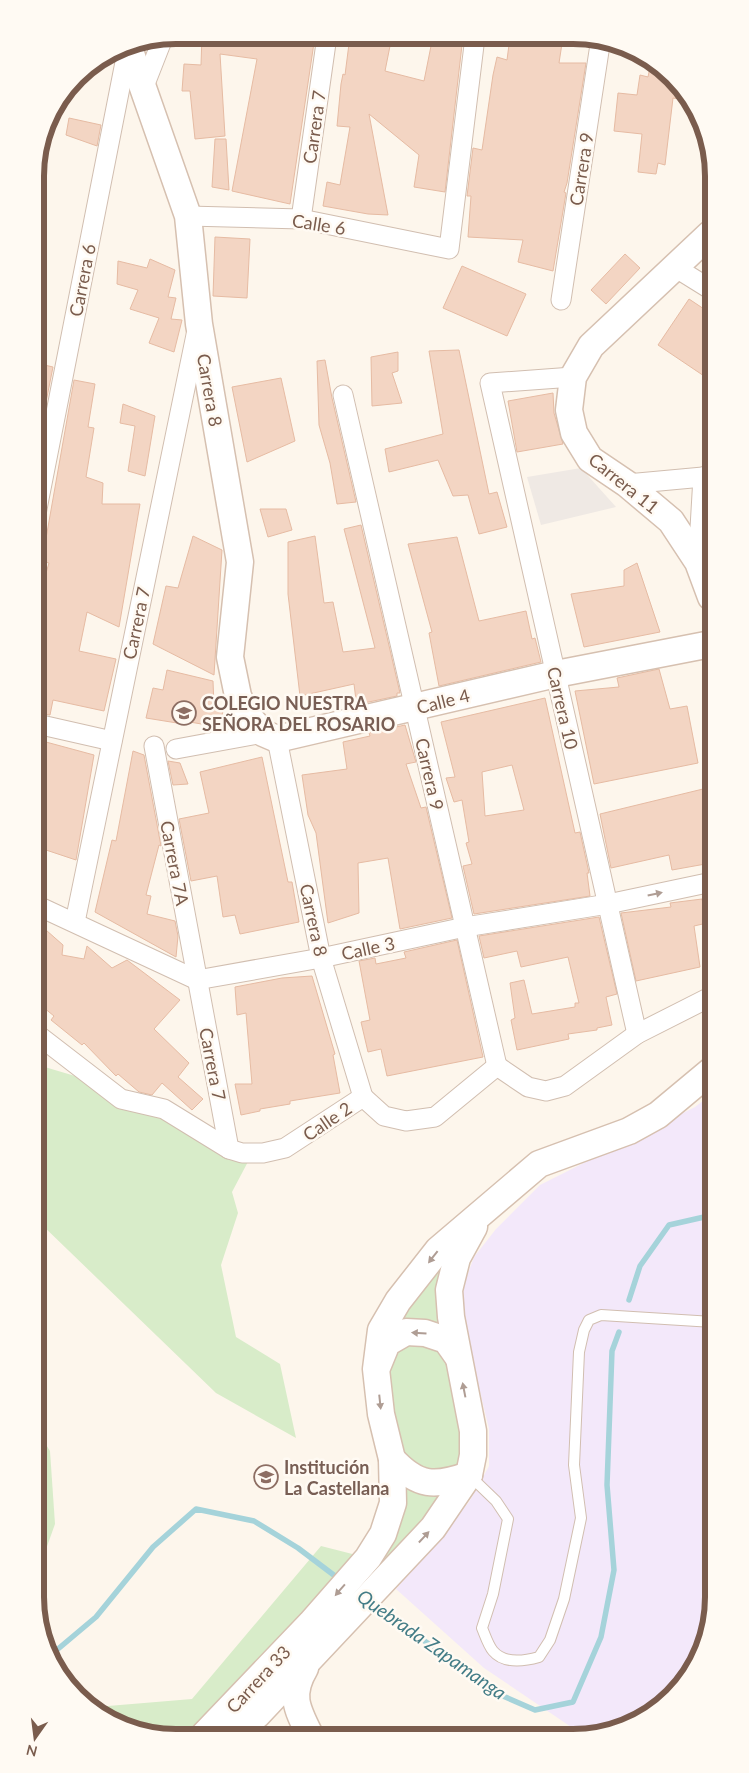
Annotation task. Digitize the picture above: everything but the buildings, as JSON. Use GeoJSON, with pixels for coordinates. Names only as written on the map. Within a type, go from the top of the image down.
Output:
{"type":"FeatureCollection","features":[{"type":"Feature","properties":{"kind":"street","name":"Carrera 7"},"geometry":{"type":"LineString","coordinates":[[301,219],[326,44]]}},
{"type":"Feature","properties":{"kind":"street","name":"Calle 6"},"geometry":{"type":"LineString","coordinates":[[188,216],[301,219],[449,249],[474,44]]}},
{"type":"Feature","properties":{"kind":"street"},"geometry":{"type":"LineString","coordinates":[[143,89],[160,45]]}},
{"type":"Feature","properties":{"kind":"street","name":"Carrera 9"},"geometry":{"type":"LineString","coordinates":[[561,300],[600,46]]}},
{"type":"Feature","properties":{"kind":"street","name":"Carrera 8"},"geometry":{"type":"LineString","coordinates":[[130,52],[188,216],[199,324],[240,562],[230,657],[238,696],[246,714],[270,736],[321,958],[363,1097]]}},
{"type":"Feature","properties":{"kind":"street","name":"Carrera 6"},"geometry":{"type":"LineString","coordinates":[[44,473],[127,53]]}},
{"type":"Feature","properties":{"kind":"street","name":"Carrera 11"},"geometry":{"type":"LineString","coordinates":[[705,238],[673,266],[591,346],[573,377],[569,410],[574,433],[590,459],[627,484],[671,522],[698,562],[705,581]]}},
{"type":"Feature","properties":{"kind":"street"},"geometry":{"type":"LineString","coordinates":[[673,266],[705,286]]}},
{"type":"Feature","properties":{"kind":"street","name":"Carrera 7"},"geometry":{"type":"LineString","coordinates":[[75,922],[199,324]]}},
{"type":"Feature","properties":{"kind":"street","name":"Carrera 10"},"geometry":{"type":"LineString","coordinates":[[573,377],[490,383],[637,1034]]}},
{"type":"Feature","properties":{"kind":"street","name":"Carrera 9"},"geometry":{"type":"LineString","coordinates":[[342,395],[497,1066]]}},
{"type":"Feature","properties":{"kind":"street"},"geometry":{"type":"LineString","coordinates":[[627,484],[705,476]]}},
{"type":"Feature","properties":{"kind":"street"},"geometry":{"type":"LineString","coordinates":[[698,562],[705,495]]}},
{"type":"Feature","properties":{"kind":"street","name":"Calle 4"},"geometry":{"type":"LineString","coordinates":[[176,749],[270,736],[415,708],[556,674],[705,645]]}},
{"type":"Feature","properties":{"kind":"street"},"geometry":{"type":"LineString","coordinates":[[44,726],[112,741]]}},
{"type":"Feature","properties":{"kind":"street","name":"Carrera 7A"},"geometry":{"type":"LineString","coordinates":[[154,746],[197,980]]}},
{"type":"Feature","properties":{"kind":"street","name":"Calle 3"},"geometry":{"type":"LineString","coordinates":[[197,980],[321,958],[466,927],[608,904],[705,883]]}},
{"type":"Feature","properties":{"kind":"street"},"geometry":{"type":"LineString","coordinates":[[44,909],[197,980]]}},
{"type":"Feature","properties":{"kind":"street","name":"Carrera 7"},"geometry":{"type":"LineString","coordinates":[[197,980],[229,1149]]}},
{"type":"Feature","properties":{"kind":"street"},"geometry":{"type":"LineString","coordinates":[[497,1066],[528,1087],[546,1091],[565,1086],[637,1034],[705,1000]]}},
{"type":"Feature","properties":{"kind":"street","name":"Calle 2"},"geometry":{"type":"LineString","coordinates":[[44,1040],[121,1099],[164,1109],[229,1149],[242,1153],[264,1153],[285,1148],[363,1097],[384,1116],[406,1121],[435,1117],[497,1066]]}},
{"type":"Feature","properties":{"kind":"street"},"geometry":{"type":"LineString","coordinates":[[320,1631],[376,1548],[390,1517],[393,1503],[392,1459],[381,1414],[376,1369],[381,1330],[398,1301],[438,1250],[540,1164],[628,1131],[658,1115],[705,1076]]}},
{"type":"Feature","properties":{"kind":"street"},"geometry":{"type":"LineString","coordinates":[[320,1631],[390,1572],[433,1528],[469,1475],[473,1455],[472,1431],[458,1357],[449,1290],[457,1258],[482,1213]]}},
{"type":"Feature","properties":{"kind":"street"},"geometry":{"type":"LineString","coordinates":[[376,1369],[387,1343],[406,1332],[426,1333],[446,1340],[458,1357]]}},
{"type":"Feature","properties":{"kind":"street"},"geometry":{"type":"LineString","coordinates":[[392,1459],[407,1475],[433,1482],[445,1483],[469,1475]]}},
{"type":"Feature","properties":{"kind":"street","name":"Carrera 33"},"geometry":{"type":"LineString","coordinates":[[263,1725],[310,1661],[320,1631]]}},
{"type":"Feature","properties":{"kind":"street","name":"Carrera 33"},"geometry":{"type":"LineString","coordinates":[[210,1729],[268,1668],[320,1631]]}},
{"type":"Feature","properties":{"kind":"street"},"geometry":{"type":"LineString","coordinates":[[307,1729],[296,1705],[295,1696],[301,1674],[310,1661]]}},
{"type":"Feature","properties":{"kind":"street"},"geometry":{"type":"LineString","coordinates":[[263,1725],[259,1690],[268,1668]]}},
{"type":"Feature","properties":{"kind":"lane"},"geometry":{"type":"LineString","coordinates":[[469,1475],[496,1501],[508,1519],[492,1594],[482,1628],[493,1651],[506,1659],[524,1661],[539,1657],[550,1640],[564,1599],[581,1518],[574,1465],[579,1352],[584,1330],[589,1320],[601,1315],[705,1322]]}},
{"type":"Feature","properties":{"kind":"shaded area"},"geometry":{"type":"Polygon","coordinates":[[[581,468],[616,507],[541,525],[527,477],[581,468]]]}},
{"type":"Feature","properties":{"kind":"shaded area"},"geometry":{"type":"Polygon","coordinates":[[[705,1099],[705,1606],[703,1623],[688,1663],[660,1696],[639,1712],[624,1719],[607,1725],[574,1729],[484,1668],[396,1589],[469,1502],[489,1466],[489,1429],[463,1321],[463,1287],[474,1257],[496,1229],[540,1185],[695,1107],[705,1099]]]}},
{"type":"Feature","properties":{"kind":"green space"},"geometry":{"type":"Polygon","coordinates":[[[44,1067],[139,1095],[251,1156],[232,1192],[238,1213],[221,1265],[236,1337],[280,1364],[296,1438],[216,1393],[44,1227],[44,1067]]]}},
{"type":"Feature","properties":{"kind":"green space"},"geometry":{"type":"Polygon","coordinates":[[[455,1244],[447,1329],[387,1333],[455,1244]]]}},
{"type":"Feature","properties":{"kind":"green space"},"geometry":{"type":"Polygon","coordinates":[[[411,1343],[433,1347],[449,1357],[465,1462],[450,1472],[412,1466],[399,1451],[386,1371],[394,1353],[411,1343]]]}},
{"type":"Feature","properties":{"kind":"green space"},"geometry":{"type":"Polygon","coordinates":[[[44,1442],[50,1451],[55,1524],[44,1555],[44,1442]]]}},
{"type":"Feature","properties":{"kind":"green space"},"geometry":{"type":"Polygon","coordinates":[[[400,1481],[411,1489],[422,1493],[448,1495],[416,1533],[377,1568],[398,1519],[400,1481]]]}},
{"type":"Feature","properties":{"kind":"green space"},"geometry":{"type":"Polygon","coordinates":[[[321,1546],[368,1558],[209,1729],[150,1727],[118,1716],[102,1706],[192,1699],[321,1546]]]}},
{"type":"Feature","properties":{"kind":"waterway","name":"Quebrada Zapamanga"},"geometry":{"type":"LineString","coordinates":[[629,1300],[640,1266],[669,1225],[705,1217]]}},
{"type":"Feature","properties":{"kind":"waterway","name":"Quebrada Zapamanga"},"geometry":{"type":"LineString","coordinates":[[371,1602],[496,1693],[535,1710],[573,1702],[601,1637],[614,1570],[607,1485],[612,1351],[619,1332]]}},
{"type":"Feature","properties":{"kind":"waterway","name":"Quebrada Zapamanga"},"geometry":{"type":"LineString","coordinates":[[55,1651],[96,1617],[153,1547],[196,1509],[254,1521],[298,1548],[339,1579]]}},
{"type":"Feature","properties":{"kind":"place","name":"COLEGIO NUESTRA SEÑORA DEL ROSARIO"},"geometry":{"type":"Point","coordinates":[184,713]}},
{"type":"Feature","properties":{"kind":"place","name":"Institución La Castellana"},"geometry":{"type":"Point","coordinates":[266,1477]}}]}
